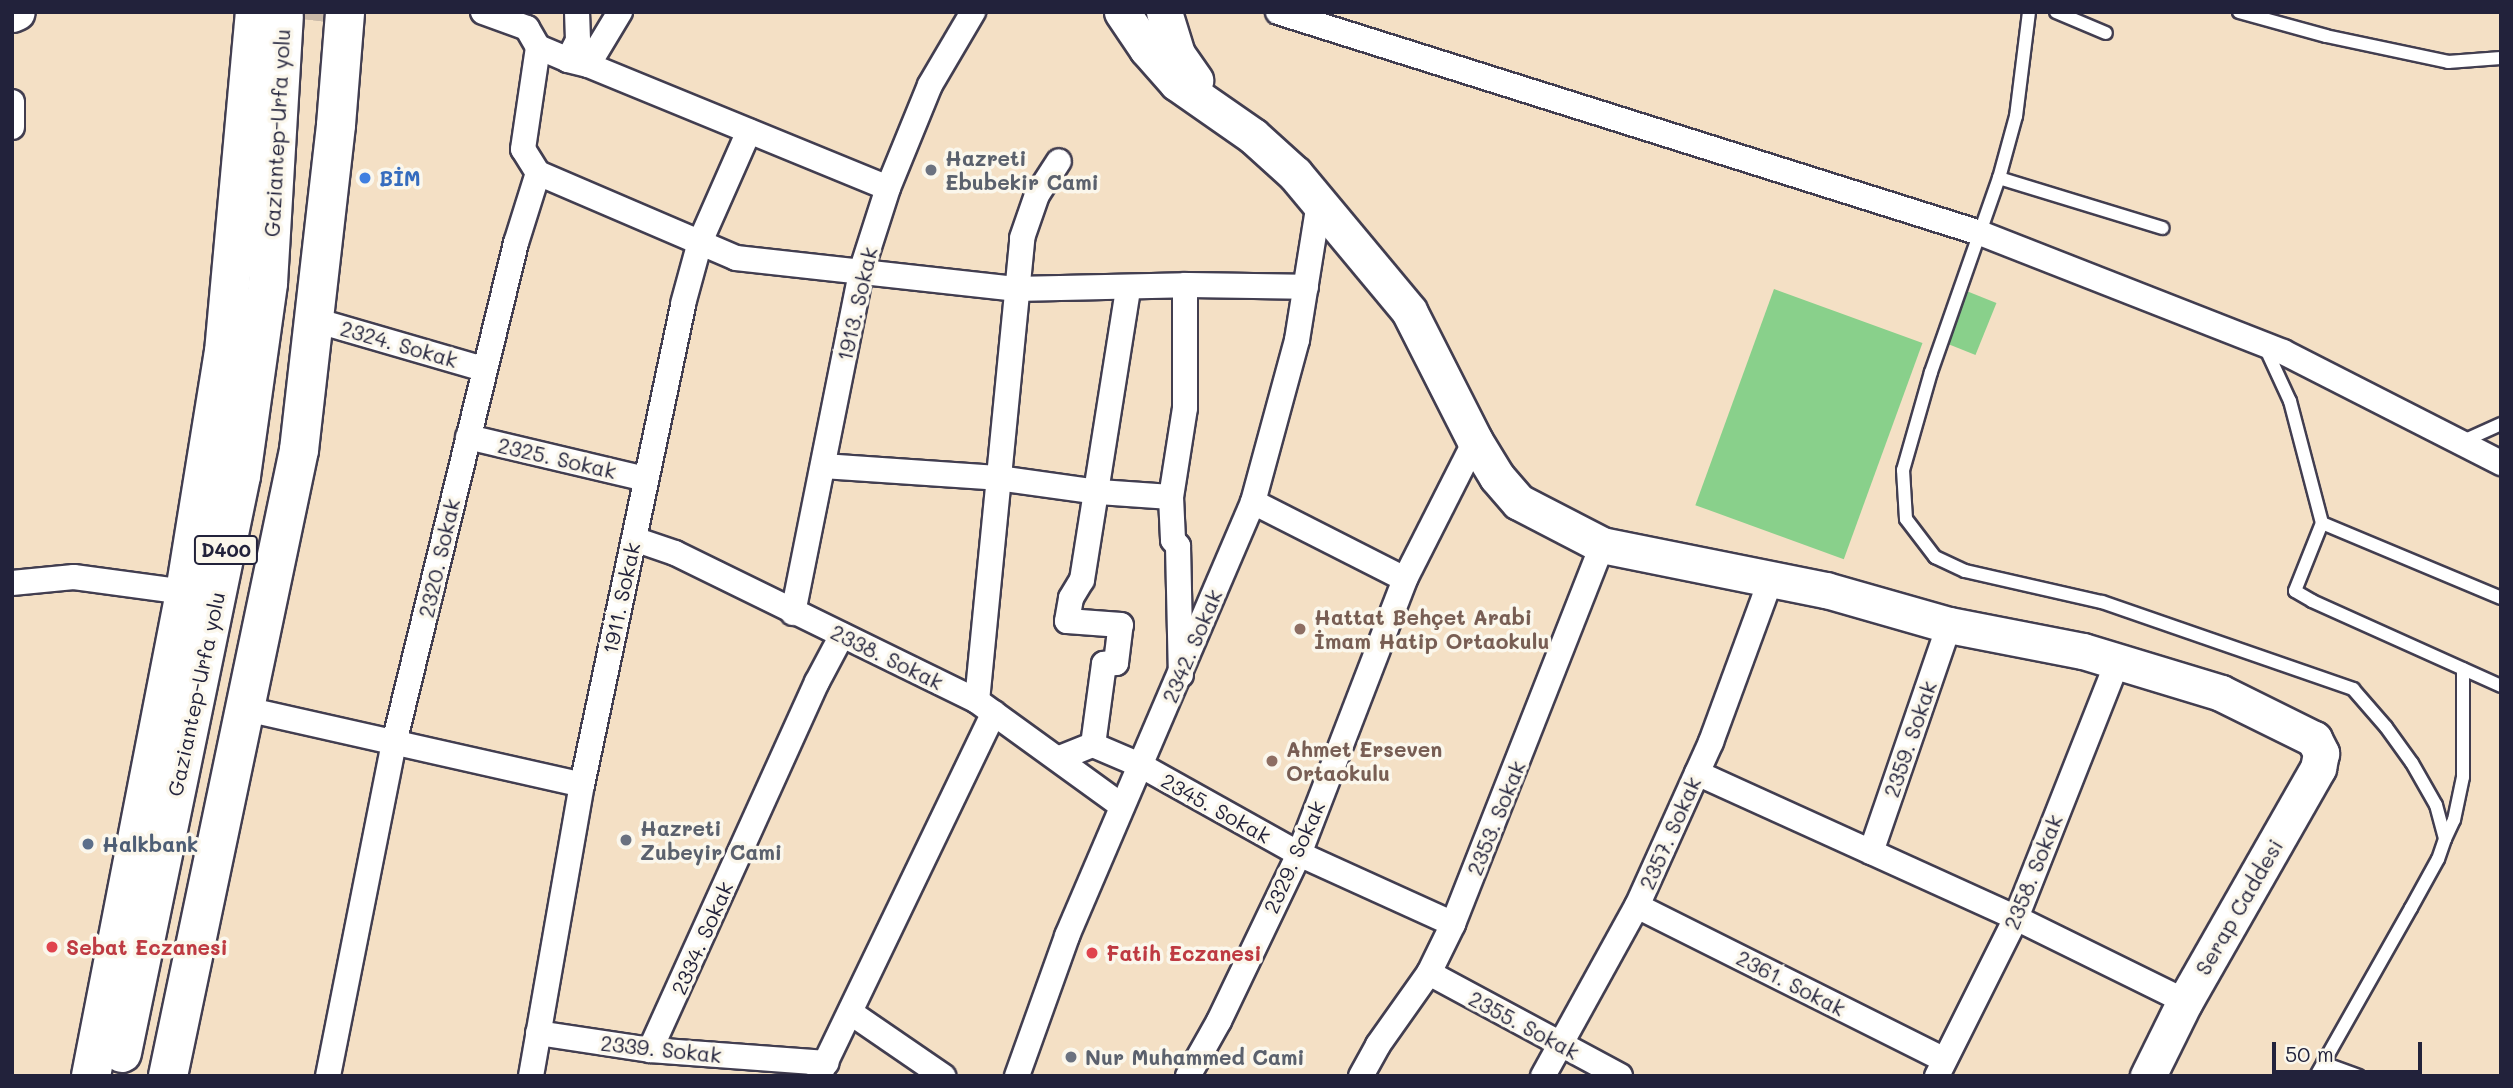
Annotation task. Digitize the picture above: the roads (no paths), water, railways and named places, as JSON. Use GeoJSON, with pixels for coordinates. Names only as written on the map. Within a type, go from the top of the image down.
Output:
{"type":"FeatureCollection","features":[{"type":"Feature","properties":{"kind":"highway"},"geometry":{"type":"LineString","coordinates":[[91,1076],[185,592],[224,352],[252,59],[298,15],[336,125],[299,450],[168,1076]]}},
{"type":"Feature","properties":{"kind":"highway","name":"Gaziantep-Urfa yolu"},"geometry":{"type":"LineString","coordinates":[[117,1076],[241,476],[268,283],[298,15]]}},
{"type":"Feature","properties":{"kind":"highway","name":"Gaziantep-Urfa yolu"},"geometry":{"type":"LineString","coordinates":[[144,1076],[262,485],[289,290],[298,15]]}},
{"type":"Feature","properties":{"kind":"street"},"geometry":{"type":"LineString","coordinates":[[242,12],[252,59]]}},
{"type":"Feature","properties":{"kind":"street"},"geometry":{"type":"LineString","coordinates":[[483,12],[527,28],[538,47],[888,188]]}},
{"type":"Feature","properties":{"kind":"street"},"geometry":{"type":"LineString","coordinates":[[578,12],[578,63]]}},
{"type":"Feature","properties":{"kind":"street"},"geometry":{"type":"LineString","coordinates":[[578,63],[621,12]]}},
{"type":"Feature","properties":{"kind":"street","name":"1913. Sokak"},"geometry":{"type":"LineString","coordinates":[[793,613],[861,272],[888,188],[930,85],[973,12]]}},
{"type":"Feature","properties":{"kind":"street"},"geometry":{"type":"LineString","coordinates":[[1104,12],[1147,49]]}},
{"type":"Feature","properties":{"kind":"street"},"geometry":{"type":"LineString","coordinates":[[1122,12],[1147,49],[1177,83],[1253,136]]}},
{"type":"Feature","properties":{"kind":"street"},"geometry":{"type":"LineString","coordinates":[[1142,12],[1155,49],[1177,83]]}},
{"type":"Feature","properties":{"kind":"street"},"geometry":{"type":"LineString","coordinates":[[1164,12],[1168,32],[1186,69],[1294,174],[1409,311],[1475,442],[1497,477],[1519,502],[1602,545],[1826,590],[1949,625],[2083,651],[2117,663]]}},
{"type":"Feature","properties":{"kind":"street"},"geometry":{"type":"LineString","coordinates":[[1278,12],[1980,233],[2263,344],[2501,463]]}},
{"type":"Feature","properties":{"kind":"street"},"geometry":{"type":"LineString","coordinates":[[538,47],[523,149],[538,173],[736,258],[1015,289],[1128,289],[1185,285],[1306,287]]}},
{"type":"Feature","properties":{"kind":"street"},"geometry":{"type":"LineString","coordinates":[[12,102],[12,127]]}},
{"type":"Feature","properties":{"kind":"street","name":"1911. Sokak"},"geometry":{"type":"LineString","coordinates":[[531,1076],[582,785],[683,304],[700,242],[749,131]]}},
{"type":"Feature","properties":{"kind":"street"},"geometry":{"type":"LineString","coordinates":[[823,1069],[851,1013],[986,707],[998,478],[1015,289],[1026,227],[1037,195],[1059,161]]}},
{"type":"Feature","properties":{"kind":"street","name":"2320. Sokak"},"geometry":{"type":"LineString","coordinates":[[328,1076],[394,743],[484,369],[516,243],[538,173]]}},
{"type":"Feature","properties":{"kind":"street","name":"2342. Sokak"},"geometry":{"type":"LineString","coordinates":[[1017,1076],[1067,936],[1253,502],[1297,340],[1319,203]]}},
{"type":"Feature","properties":{"kind":"street"},"geometry":{"type":"LineString","coordinates":[[1181,675],[1178,546],[1173,540],[1171,497],[1185,408],[1185,285]]}},
{"type":"Feature","properties":{"kind":"street"},"geometry":{"type":"LineString","coordinates":[[1059,758],[1093,745],[1104,664],[1116,663],[1121,625],[1067,621],[1071,598],[1082,580],[1099,492],[1128,289]]}},
{"type":"Feature","properties":{"kind":"street","name":"2324. Sokak"},"geometry":{"type":"LineString","coordinates":[[314,320],[484,369]]}},
{"type":"Feature","properties":{"kind":"street","name":"2325. Sokak"},"geometry":{"type":"LineString","coordinates":[[468,437],[646,479]]}},
{"type":"Feature","properties":{"kind":"street","name":"2329. Sokak"},"geometry":{"type":"LineString","coordinates":[[1188,1076],[1219,1021],[1299,854],[1405,579],[1475,442]]}},
{"type":"Feature","properties":{"kind":"street"},"geometry":{"type":"LineString","coordinates":[[823,466],[998,478],[1099,492],[1171,497]]}},
{"type":"Feature","properties":{"kind":"street"},"geometry":{"type":"LineString","coordinates":[[1253,502],[1405,579]]}},
{"type":"Feature","properties":{"kind":"street","name":"2338. Sokak"},"geometry":{"type":"LineString","coordinates":[[634,539],[675,553],[986,707],[1122,806]]}},
{"type":"Feature","properties":{"kind":"street","name":"2353. Sokak"},"geometry":{"type":"LineString","coordinates":[[1361,1076],[1378,1045],[1429,973],[1453,924],[1602,545]]}},
{"type":"Feature","properties":{"kind":"street"},"geometry":{"type":"LineString","coordinates":[[12,583],[74,577],[185,592]]}},
{"type":"Feature","properties":{"kind":"street","name":"2357. Sokak"},"geometry":{"type":"LineString","coordinates":[[1544,1076],[1586,993],[1637,906],[1696,773],[1771,579]]}},
{"type":"Feature","properties":{"kind":"street","name":"2359. Sokak"},"geometry":{"type":"LineString","coordinates":[[1871,852],[1949,625]]}},
{"type":"Feature","properties":{"kind":"street","name":"2334. Sokak"},"geometry":{"type":"LineString","coordinates":[[650,1050],[817,682],[842,635]]}},
{"type":"Feature","properties":{"kind":"street","name":"Serap Caddesi"},"geometry":{"type":"LineString","coordinates":[[2117,663],[2221,693],[2314,739],[2320,753],[2318,768],[2185,1001],[2148,1076]]}},
{"type":"Feature","properties":{"kind":"street","name":"2358. Sokak"},"geometry":{"type":"LineString","coordinates":[[1941,1068],[2016,918],[2117,663]]}},
{"type":"Feature","properties":{"kind":"street"},"geometry":{"type":"LineString","coordinates":[[246,709],[582,785]]}},
{"type":"Feature","properties":{"kind":"street","name":"2345. Sokak"},"geometry":{"type":"LineString","coordinates":[[1093,745],[1140,765],[1299,854],[1453,924]]}},
{"type":"Feature","properties":{"kind":"street"},"geometry":{"type":"LineString","coordinates":[[1696,773],[2016,918],[2185,1001]]}},
{"type":"Feature","properties":{"kind":"street","name":"2361. Sokak"},"geometry":{"type":"LineString","coordinates":[[1637,906],[1941,1068]]}},
{"type":"Feature","properties":{"kind":"street","name":"2355. Sokak"},"geometry":{"type":"LineString","coordinates":[[1429,973],[1620,1076]]}},
{"type":"Feature","properties":{"kind":"street"},"geometry":{"type":"LineString","coordinates":[[851,1013],[943,1076]]}},
{"type":"Feature","properties":{"kind":"street","name":"2339. Sokak"},"geometry":{"type":"LineString","coordinates":[[538,1033],[650,1050],[823,1069]]}},
{"type":"Feature","properties":{"kind":"lane"},"geometry":{"type":"LineString","coordinates":[[2029,12],[2016,116],[1999,178],[1931,372],[1903,470],[1906,519],[1935,557],[1965,571],[2102,602],[2353,689],[2412,763],[2437,805],[2445,839]]}},
{"type":"Feature","properties":{"kind":"lane"},"geometry":{"type":"LineString","coordinates":[[2056,12],[2106,33]]}},
{"type":"Feature","properties":{"kind":"lane"},"geometry":{"type":"LineString","coordinates":[[2239,12],[2326,36],[2448,62],[2501,58]]}},
{"type":"Feature","properties":{"kind":"lane"},"geometry":{"type":"LineString","coordinates":[[1999,178],[2163,228]]}},
{"type":"Feature","properties":{"kind":"lane"},"geometry":{"type":"LineString","coordinates":[[2263,344],[2290,401],[2322,523],[2295,590],[2312,601],[2501,686]]}},
{"type":"Feature","properties":{"kind":"lane"},"geometry":{"type":"LineString","coordinates":[[2461,442],[2501,424]]}},
{"type":"Feature","properties":{"kind":"lane"},"geometry":{"type":"LineString","coordinates":[[2322,523],[2501,598]]}},
{"type":"Feature","properties":{"kind":"lane"},"geometry":{"type":"LineString","coordinates":[[2316,1076],[2438,859],[2454,820],[2463,777],[2463,669]]}},
{"type":"Feature","properties":{"kind":"lane"},"geometry":{"type":"LineString","coordinates":[[2323,1063],[2359,1076]]}},
{"type":"Feature","properties":{"kind":"tunnel"},"geometry":{"type":"LineString","coordinates":[[309,20],[310,12]]}},
{"type":"Feature","properties":{"kind":"place","name":"Hazreti Ebubekir Cami"},"geometry":{"type":"Point","coordinates":[931,170]}},
{"type":"Feature","properties":{"kind":"place","name":"BİM"},"geometry":{"type":"Point","coordinates":[365,178]}},
{"type":"Feature","properties":{"kind":"place","name":"Hattat Behçet Arabi İmam Hatip Ortaokulu"},"geometry":{"type":"Point","coordinates":[1300,629]}},
{"type":"Feature","properties":{"kind":"place","name":"Ahmet Erseven Ortaokulu"},"geometry":{"type":"Point","coordinates":[1272,761]}},
{"type":"Feature","properties":{"kind":"place","name":"Hazreti Zubeyir Cami"},"geometry":{"type":"Point","coordinates":[626,840]}},
{"type":"Feature","properties":{"kind":"place","name":"Halkbank"},"geometry":{"type":"Point","coordinates":[88,844]}},
{"type":"Feature","properties":{"kind":"place","name":"Sebat Eczanesi"},"geometry":{"type":"Point","coordinates":[52,947]}},
{"type":"Feature","properties":{"kind":"place","name":"Fatih Eczanesi"},"geometry":{"type":"Point","coordinates":[1092,953]}},
{"type":"Feature","properties":{"kind":"place","name":"Nur Muhammed Cami"},"geometry":{"type":"Point","coordinates":[1071,1057]}}]}
